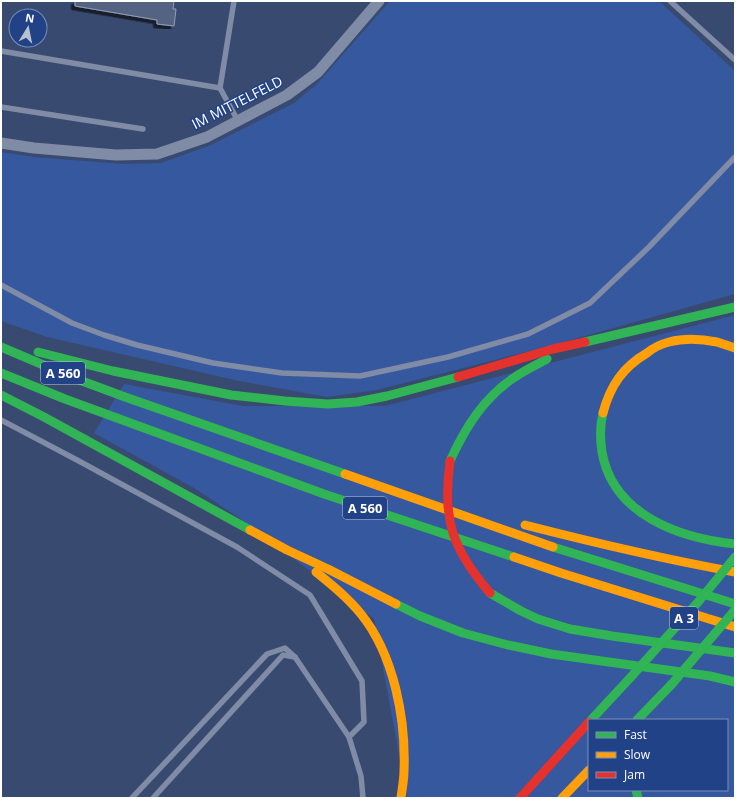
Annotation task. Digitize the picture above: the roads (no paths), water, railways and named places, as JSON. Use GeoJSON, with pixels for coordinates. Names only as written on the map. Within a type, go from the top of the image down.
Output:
{"type":"FeatureCollection","features":[{"type":"Feature","properties":{"kind":"highway"},"geometry":{"type":"LineString","coordinates":[[1,341],[113,371],[223,393],[285,401],[328,404],[357,402],[387,396],[553,349],[735,307]]}},
{"type":"Feature","properties":{"kind":"highway"},"geometry":{"type":"LineString","coordinates":[[589,340],[522,372],[508,381],[483,405],[463,432],[450,461],[446,490],[449,518],[457,546],[467,565],[490,592],[521,612],[538,619],[570,629],[735,653]]}},
{"type":"Feature","properties":{"kind":"highway"},"geometry":{"type":"LineString","coordinates":[[735,348],[713,341],[688,340],[668,343],[646,353],[628,366],[614,382],[606,400],[601,417],[600,436],[602,456],[608,475],[620,492],[636,509],[655,521],[682,532],[708,540],[735,544]]}},
{"type":"Feature","properties":{"kind":"highway","name":"A 560"},"geometry":{"type":"LineString","coordinates":[[1,347],[74,378],[567,552],[735,604]]}},
{"type":"Feature","properties":{"kind":"highway","name":"A 560"},"geometry":{"type":"LineString","coordinates":[[1,373],[65,399],[324,494],[561,573],[735,627]]}},
{"type":"Feature","properties":{"kind":"highway"},"geometry":{"type":"LineString","coordinates":[[1,395],[44,416],[287,550],[328,569],[413,613],[463,633],[508,645],[551,654],[710,676],[735,682]]}},
{"type":"Feature","properties":{"kind":"highway"},"geometry":{"type":"LineString","coordinates":[[410,497],[499,519]]}},
{"type":"Feature","properties":{"kind":"highway"},"geometry":{"type":"LineString","coordinates":[[514,522],[617,548],[735,572]]}},
{"type":"Feature","properties":{"kind":"highway"},"geometry":{"type":"LineString","coordinates":[[287,550],[345,597],[362,616],[377,637],[390,666],[400,714],[403,735],[404,771],[400,798]]}},
{"type":"Feature","properties":{"kind":"highway","name":"A 3"},"geometry":{"type":"LineString","coordinates":[[592,719],[699,601],[735,557]]}},
{"type":"Feature","properties":{"kind":"highway","name":"A 3"},"geometry":{"type":"LineString","coordinates":[[638,719],[671,685],[735,610]]}},
{"type":"Feature","properties":{"kind":"highway"},"geometry":{"type":"LineString","coordinates":[[661,706],[671,685]]}},
{"type":"Feature","properties":{"kind":"highway","name":"A 3"},"geometry":{"type":"LineString","coordinates":[[520,798],[588,723]]}},
{"type":"Feature","properties":{"kind":"highway"},"geometry":{"type":"LineString","coordinates":[[562,798],[588,771]]}},
{"type":"Feature","properties":{"kind":"street","name":"IM MITTELFELD"},"geometry":{"type":"LineString","coordinates":[[1,143],[34,148],[116,155],[157,154],[207,137],[287,95],[318,72],[379,1]]}},
{"type":"Feature","properties":{"kind":"lane"},"geometry":{"type":"LineString","coordinates":[[234,1],[220,88],[238,121]]}},
{"type":"Feature","properties":{"kind":"lane"},"geometry":{"type":"LineString","coordinates":[[670,1],[735,60]]}},
{"type":"Feature","properties":{"kind":"lane"},"geometry":{"type":"LineString","coordinates":[[1,51],[220,88]]}},
{"type":"Feature","properties":{"kind":"lane"},"geometry":{"type":"LineString","coordinates":[[1,107],[143,129]]}},
{"type":"Feature","properties":{"kind":"lane"},"geometry":{"type":"LineString","coordinates":[[1,285],[72,323],[137,345],[213,363],[282,373],[360,376],[448,357],[528,334],[590,303],[649,247],[735,157]]}},
{"type":"Feature","properties":{"kind":"lane"},"geometry":{"type":"LineString","coordinates":[[1,420],[237,547],[310,595],[362,681],[364,722],[349,737]]}},
{"type":"Feature","properties":{"kind":"lane"},"geometry":{"type":"LineString","coordinates":[[132,798],[267,654],[285,648],[295,657],[349,737],[360,776],[363,798]]}},
{"type":"Feature","properties":{"kind":"lane"},"geometry":{"type":"LineString","coordinates":[[153,798],[283,655],[295,657]]}}]}
